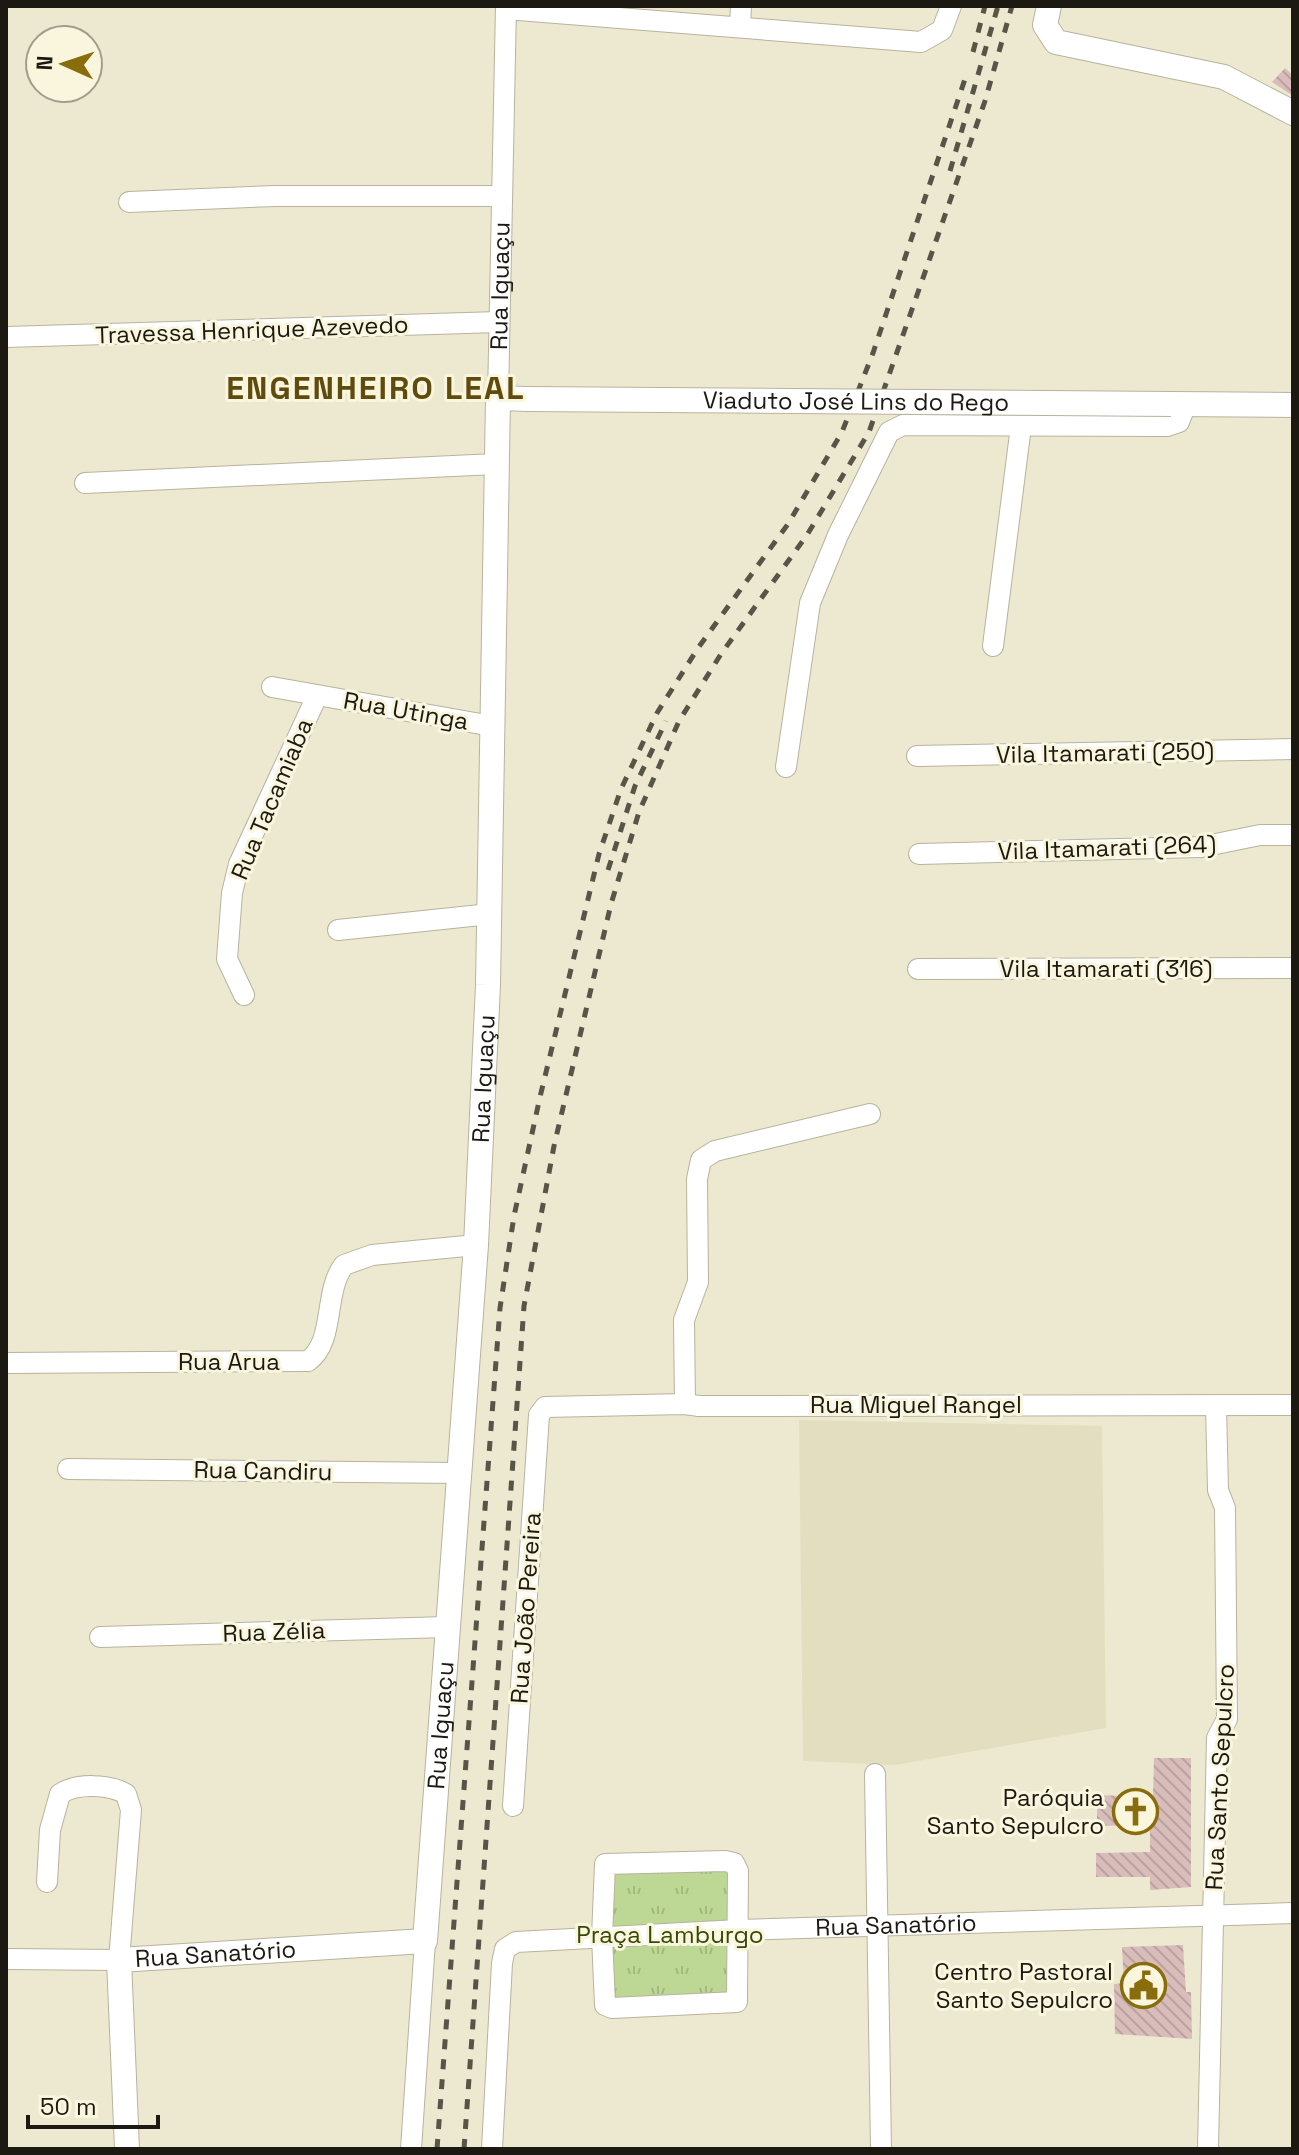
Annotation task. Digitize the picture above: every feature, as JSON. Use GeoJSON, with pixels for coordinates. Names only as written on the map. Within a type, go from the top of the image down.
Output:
{"type":"FeatureCollection","features":[{"type":"Feature","properties":{"kind":"main road"},"geometry":{"type":"LineString","coordinates":[[1049,6],[1045,25],[1056,42],[1224,77],[1293,113]]}},
{"type":"Feature","properties":{"kind":"main road","name":"Viaduto José Lins do Rego"},"geometry":{"type":"LineString","coordinates":[[498,398],[1293,405]]}},
{"type":"Feature","properties":{"kind":"main road","name":"Rua Iguaçu"},"geometry":{"type":"LineString","coordinates":[[425,1941],[476,1245],[490,914],[498,398]]}},
{"type":"Feature","properties":{"kind":"main road","name":"Rua Sanatório"},"geometry":{"type":"LineString","coordinates":[[119,1960],[425,1941]]}},
{"type":"Feature","properties":{"kind":"main road"},"geometry":{"type":"LineString","coordinates":[[119,1960],[127,2149]]}},
{"type":"Feature","properties":{"kind":"street"},"geometry":{"type":"LineString","coordinates":[[740,27],[741,6]]}},
{"type":"Feature","properties":{"kind":"street"},"geometry":{"type":"LineString","coordinates":[[506,7],[921,42],[942,30],[951,6]]}},
{"type":"Feature","properties":{"kind":"street","name":"Rua Iguaçu"},"geometry":{"type":"LineString","coordinates":[[498,398],[506,7]]}},
{"type":"Feature","properties":{"kind":"street"},"geometry":{"type":"LineString","coordinates":[[129,202],[275,196],[501,196]]}},
{"type":"Feature","properties":{"kind":"street","name":"Travessa Henrique Azevedo"},"geometry":{"type":"LineString","coordinates":[[6,337],[499,322]]}},
{"type":"Feature","properties":{"kind":"street"},"geometry":{"type":"LineString","coordinates":[[786,767],[804,631],[814,592],[889,432],[903,425],[1171,426],[1182,419],[1178,404]]}},
{"type":"Feature","properties":{"kind":"street"},"geometry":{"type":"LineString","coordinates":[[993,646],[1021,426]]}},
{"type":"Feature","properties":{"kind":"street"},"geometry":{"type":"LineString","coordinates":[[85,483],[496,464]]}},
{"type":"Feature","properties":{"kind":"street","name":"Rua Utinga"},"geometry":{"type":"LineString","coordinates":[[272,687],[492,726]]}},
{"type":"Feature","properties":{"kind":"street","name":"Rua Tacamiaba"},"geometry":{"type":"LineString","coordinates":[[244,995],[227,959],[232,893],[239,864],[317,696]]}},
{"type":"Feature","properties":{"kind":"street","name":"Vila Itamarati (250)"},"geometry":{"type":"LineString","coordinates":[[917,756],[1293,749]]}},
{"type":"Feature","properties":{"kind":"street","name":"Vila Itamarati (264)"},"geometry":{"type":"LineString","coordinates":[[919,854],[1201,847],[1260,835],[1293,835]]}},
{"type":"Feature","properties":{"kind":"street"},"geometry":{"type":"LineString","coordinates":[[338,930],[490,914]]}},
{"type":"Feature","properties":{"kind":"street","name":"Vila Itamarati (316)"},"geometry":{"type":"LineString","coordinates":[[918,969],[1293,968]]}},
{"type":"Feature","properties":{"kind":"street"},"geometry":{"type":"LineString","coordinates":[[685,1404],[684,1320],[698,1282],[697,1179],[701,1160],[715,1151],[870,1114]]}},
{"type":"Feature","properties":{"kind":"street","name":"Rua Arua"},"geometry":{"type":"LineString","coordinates":[[6,1363],[308,1361],[320,1347],[333,1285],[344,1265],[372,1255],[476,1245]]}},
{"type":"Feature","properties":{"kind":"street","name":"Rua Miguel Rangel"},"geometry":{"type":"LineString","coordinates":[[542,1410],[549,1405],[685,1404],[1293,1405]]}},
{"type":"Feature","properties":{"kind":"street","name":"Rua Santo Sepulcro"},"geometry":{"type":"LineString","coordinates":[[1208,2149],[1217,1738],[1227,1719],[1225,1508],[1218,1490],[1216,1406]]}},
{"type":"Feature","properties":{"kind":"street","name":"Rua João Pereira"},"geometry":{"type":"LineString","coordinates":[[513,1806],[542,1410]]}},
{"type":"Feature","properties":{"kind":"street","name":"Rua Candiru"},"geometry":{"type":"LineString","coordinates":[[68,1469],[458,1473]]}},
{"type":"Feature","properties":{"kind":"street","name":"Rua Zélia"},"geometry":{"type":"LineString","coordinates":[[100,1637],[447,1627]]}},
{"type":"Feature","properties":{"kind":"street"},"geometry":{"type":"LineString","coordinates":[[875,1774],[881,2149]]}},
{"type":"Feature","properties":{"kind":"street"},"geometry":{"type":"LineString","coordinates":[[47,1882],[50,1830],[60,1794],[76,1788],[110,1787],[126,1794],[131,1810],[119,1960]]}},
{"type":"Feature","properties":{"kind":"street"},"geometry":{"type":"LineString","coordinates":[[611,1863],[734,1863],[738,1871],[737,2002],[730,2005],[612,2008],[605,2005],[602,1937],[602,1869],[611,1863]]}},
{"type":"Feature","properties":{"kind":"street","name":"Rua Sanatório"},"geometry":{"type":"LineString","coordinates":[[492,2149],[503,1953],[509,1944],[739,1930],[1293,1913]]}},
{"type":"Feature","properties":{"kind":"street","name":"Rua Iguaçu"},"geometry":{"type":"LineString","coordinates":[[411,2149],[425,1941]]}},
{"type":"Feature","properties":{"kind":"street","name":"Rua Sanatório"},"geometry":{"type":"LineString","coordinates":[[6,1959],[119,1960]]}},
{"type":"Feature","properties":{"kind":"shaded area"},"geometry":{"type":"Polygon","coordinates":[[[799,1420],[1102,1426],[1106,1728],[895,1765],[803,1761],[799,1420]]]}},
{"type":"Feature","properties":{"kind":"green space","name":"Praça Lamburgo"},"geometry":{"type":"Polygon","coordinates":[[[721,1867],[730,1873],[732,1993],[610,2000],[611,1874],[721,1867]]]}},
{"type":"Feature","properties":{"kind":"building"},"geometry":{"type":"Polygon","coordinates":[[[1285,68],[1293,75],[1293,96],[1272,82],[1285,68]]]}},
{"type":"Feature","properties":{"kind":"building"},"geometry":{"type":"Polygon","coordinates":[[[1154,1758],[1191,1758],[1191,1887],[1150,1890],[1150,1877],[1096,1877],[1096,1853],[1150,1852],[1150,1825],[1097,1826],[1097,1795],[1153,1797],[1154,1758]]]}},
{"type":"Feature","properties":{"kind":"building"},"geometry":{"type":"Polygon","coordinates":[[[1183,1945],[1186,1992],[1191,1992],[1192,2039],[1115,2034],[1114,1984],[1124,1983],[1122,1947],[1183,1945]]]}},
{"type":"Feature","properties":{"kind":"railway"},"geometry":{"type":"LineString","coordinates":[[973,52],[985,6]]}},
{"type":"Feature","properties":{"kind":"railway"},"geometry":{"type":"LineString","coordinates":[[950,171],[998,6]]}},
{"type":"Feature","properties":{"kind":"railway"},"geometry":{"type":"LineString","coordinates":[[464,2149],[524,1306],[554,1146],[611,904],[639,812],[679,721],[721,654],[807,535],[869,432],[985,101],[1012,6]]}},
{"type":"Feature","properties":{"kind":"railway"},"geometry":{"type":"LineString","coordinates":[[437,2149],[500,1308],[514,1216],[599,854],[621,789],[657,713],[698,648],[788,524],[842,432],[873,353],[965,79]]}},
{"type":"Feature","properties":{"kind":"railway"},"geometry":{"type":"LineString","coordinates":[[608,870],[635,786],[666,721]]}},
{"type":"Feature","properties":{"kind":"place","name":"Paróquia Santo Sepulcro"},"geometry":{"type":"Point","coordinates":[1135,1812]}},
{"type":"Feature","properties":{"kind":"place","name":"Centro Pastoral Santo Sepulcro"},"geometry":{"type":"Point","coordinates":[1144,1986]}},
{"type":"Feature","properties":{"kind":"district","name":"ENGENHEIRO LEAL"},"geometry":{"type":"Point","coordinates":[376,388]}}]}
